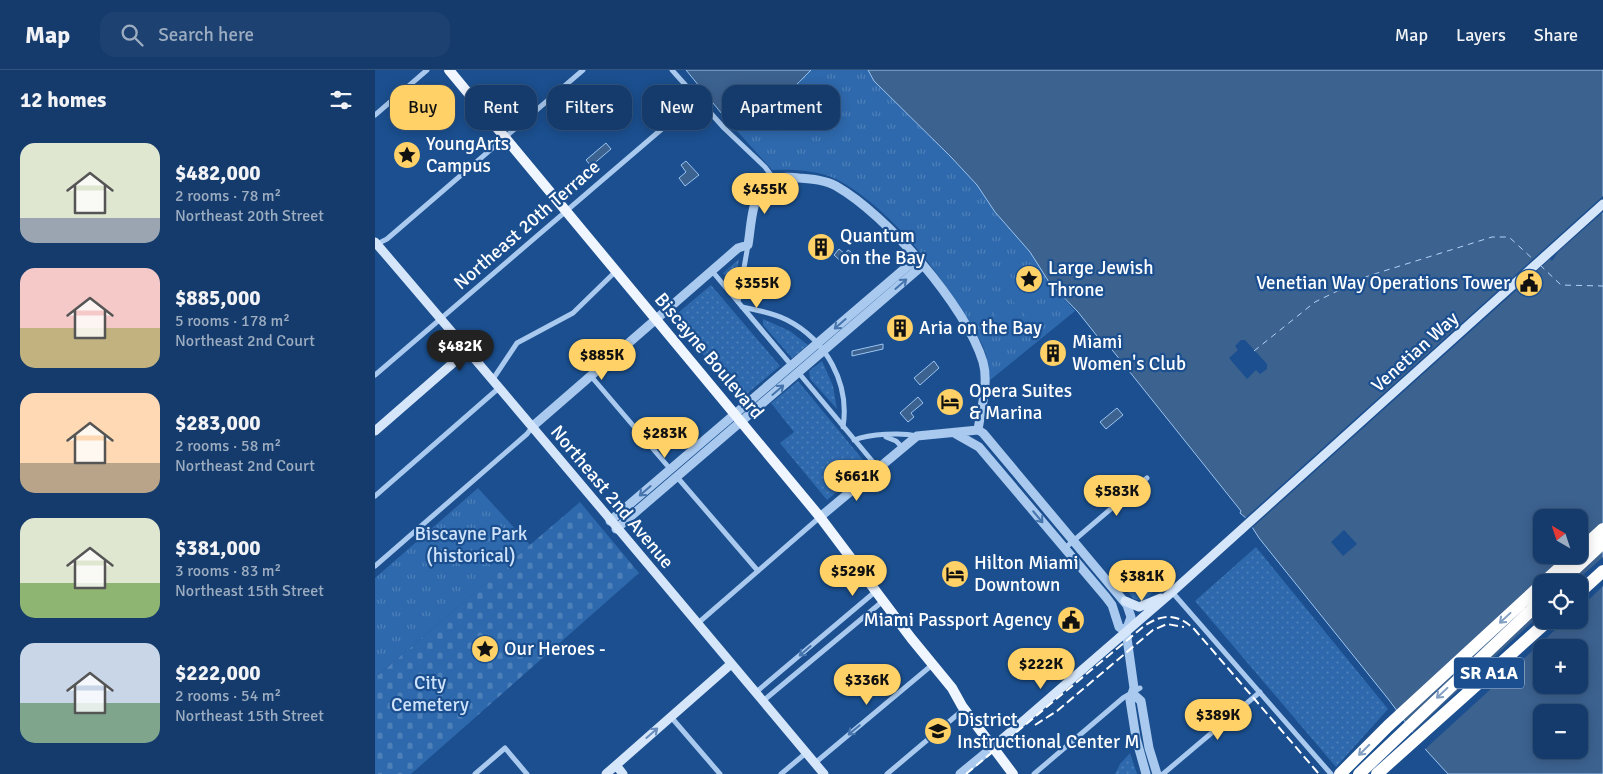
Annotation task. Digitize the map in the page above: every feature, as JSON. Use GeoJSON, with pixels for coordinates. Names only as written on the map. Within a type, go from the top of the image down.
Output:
{"type":"FeatureCollection","features":[{"type":"Feature","properties":{"kind":"highway"},"geometry":{"type":"LineString","coordinates":[[1588,542],[1603,528]]}},
{"type":"Feature","properties":{"kind":"highway"},"geometry":{"type":"LineString","coordinates":[[1570,574],[1603,543]]}},
{"type":"Feature","properties":{"kind":"highway"},"geometry":{"type":"LineString","coordinates":[[1553,574],[1564,564]]}},
{"type":"Feature","properties":{"kind":"highway"},"geometry":{"type":"LineString","coordinates":[[1588,585],[1603,571]]}},
{"type":"Feature","properties":{"kind":"highway"},"geometry":{"type":"LineString","coordinates":[[1340,774],[1388,726],[1533,592]]}},
{"type":"Feature","properties":{"kind":"highway","name":"SR A1A"},"geometry":{"type":"LineString","coordinates":[[1359,774],[1533,608]]}},
{"type":"Feature","properties":{"kind":"highway","name":"SR A1A"},"geometry":{"type":"LineString","coordinates":[[1377,774],[1539,629]]}},
{"type":"Feature","properties":{"kind":"main road","name":"Biscayne Boulevard"},"geometry":{"type":"LineString","coordinates":[[449,70],[820,518],[952,688],[962,706],[1013,774]]}},
{"type":"Feature","properties":{"kind":"main road","name":"Venetian Way"},"geometry":{"type":"LineString","coordinates":[[993,747],[1172,592],[1603,204]]}},
{"type":"Feature","properties":{"kind":"main road","name":"Northeast 2nd Avenue"},"geometry":{"type":"LineString","coordinates":[[376,244],[533,426],[616,529],[824,774]]}},
{"type":"Feature","properties":{"kind":"main road"},"geometry":{"type":"LineString","coordinates":[[375,431],[468,350]]}},
{"type":"Feature","properties":{"kind":"main road"},"geometry":{"type":"LineString","coordinates":[[1125,601],[1139,607],[1172,592]]}},
{"type":"Feature","properties":{"kind":"main road"},"geometry":{"type":"LineString","coordinates":[[606,774],[731,664]]}},
{"type":"Feature","properties":{"kind":"main road"},"geometry":{"type":"LineString","coordinates":[[616,766],[623,774]]}},
{"type":"Feature","properties":{"kind":"street"},"geometry":{"type":"LineString","coordinates":[[375,115],[427,70]]}},
{"type":"Feature","properties":{"kind":"street"},"geometry":{"type":"LineString","coordinates":[[376,244],[387,239],[583,70]]}},
{"type":"Feature","properties":{"kind":"street"},"geometry":{"type":"LineString","coordinates":[[672,70],[686,85]]}},
{"type":"Feature","properties":{"kind":"street"},"geometry":{"type":"LineString","coordinates":[[712,115],[774,179]]}},
{"type":"Feature","properties":{"kind":"street","name":"Northeast 20th Terrace"},"geometry":{"type":"LineString","coordinates":[[375,375],[661,130]]}},
{"type":"Feature","properties":{"kind":"street"},"geometry":{"type":"LineString","coordinates":[[738,302],[759,194],[774,179],[789,177],[822,181],[835,185],[873,213],[920,262],[950,301],[979,352],[983,364],[984,395],[978,430]]}},
{"type":"Feature","properties":{"kind":"street"},"geometry":{"type":"LineString","coordinates":[[375,566],[527,434],[533,426],[655,319],[738,248],[748,245]]}},
{"type":"Feature","properties":{"kind":"street"},"geometry":{"type":"LineString","coordinates":[[616,529],[677,477],[738,418],[920,262]]}},
{"type":"Feature","properties":{"kind":"street"},"geometry":{"type":"LineString","coordinates":[[712,271],[878,468]]}},
{"type":"Feature","properties":{"kind":"street"},"geometry":{"type":"LineString","coordinates":[[493,379],[517,344],[573,313],[615,272]]}},
{"type":"Feature","properties":{"kind":"street"},"geometry":{"type":"LineString","coordinates":[[742,307],[786,320],[820,347],[835,369],[841,385],[846,410],[843,426]]}},
{"type":"Feature","properties":{"kind":"street"},"geometry":{"type":"LineString","coordinates":[[590,375],[758,571]]}},
{"type":"Feature","properties":{"kind":"street"},"geometry":{"type":"LineString","coordinates":[[375,496],[500,387]]}},
{"type":"Feature","properties":{"kind":"street"},"geometry":{"type":"LineString","coordinates":[[610,521],[670,469],[738,418]]}},
{"type":"Feature","properties":{"kind":"street"},"geometry":{"type":"LineString","coordinates":[[854,440],[862,437],[907,434],[917,436],[956,434],[978,430]]}},
{"type":"Feature","properties":{"kind":"street"},"geometry":{"type":"LineString","coordinates":[[978,430],[1125,601],[1131,617],[1126,631],[1137,691],[1141,701],[1149,748],[1157,774]]}},
{"type":"Feature","properties":{"kind":"street"},"geometry":{"type":"LineString","coordinates":[[956,434],[979,447],[985,449],[995,448]]}},
{"type":"Feature","properties":{"kind":"street"},"geometry":{"type":"LineString","coordinates":[[883,436],[894,439],[902,447]]}},
{"type":"Feature","properties":{"kind":"street"},"geometry":{"type":"LineString","coordinates":[[697,624],[917,436]]}},
{"type":"Feature","properties":{"kind":"street"},"geometry":{"type":"LineString","coordinates":[[979,447],[1112,605],[1119,627],[1126,631]]}},
{"type":"Feature","properties":{"kind":"street"},"geometry":{"type":"LineString","coordinates":[[1002,456],[999,466],[1004,476],[1013,480],[1022,490],[1032,491]]}},
{"type":"Feature","properties":{"kind":"street"},"geometry":{"type":"LineString","coordinates":[[1065,548],[1147,478]]}},
{"type":"Feature","properties":{"kind":"street"},"geometry":{"type":"LineString","coordinates":[[755,693],[876,592]]}},
{"type":"Feature","properties":{"kind":"street"},"geometry":{"type":"LineString","coordinates":[[1172,592],[1331,774]]}},
{"type":"Feature","properties":{"kind":"street"},"geometry":{"type":"LineString","coordinates":[[762,702],[883,600]]}},
{"type":"Feature","properties":{"kind":"street"},"geometry":{"type":"LineString","coordinates":[[815,763],[934,667]]}},
{"type":"Feature","properties":{"kind":"street"},"geometry":{"type":"LineString","coordinates":[[1034,774],[1123,698],[1137,691]]}},
{"type":"Feature","properties":{"kind":"street"},"geometry":{"type":"LineString","coordinates":[[1137,691],[1130,700],[1146,774]]}},
{"type":"Feature","properties":{"kind":"street"},"geometry":{"type":"LineString","coordinates":[[1163,774],[1260,692]]}},
{"type":"Feature","properties":{"kind":"street"},"geometry":{"type":"LineString","coordinates":[[887,774],[962,706]]}},
{"type":"Feature","properties":{"kind":"street"},"geometry":{"type":"LineString","coordinates":[[671,717],[720,774]]}},
{"type":"Feature","properties":{"kind":"street"},"geometry":{"type":"LineString","coordinates":[[961,774],[993,747]]}},
{"type":"Feature","properties":{"kind":"street"},"geometry":{"type":"LineString","coordinates":[[475,774],[505,748],[527,774]]}},
{"type":"Feature","properties":{"kind":"street"},"geometry":{"type":"LineString","coordinates":[[781,774],[806,753]]}},
{"type":"Feature","properties":{"kind":"green space"},"geometry":{"type":"Polygon","coordinates":[[[811,70],[868,70],[874,81],[977,185],[995,212],[1030,252],[1049,282],[1075,311],[989,381],[986,355],[978,337],[942,281],[911,241],[893,223],[856,191],[836,179],[804,171],[772,170],[736,130],[840,130],[840,85],[795,85],[811,70]]]}},
{"type":"Feature","properties":{"kind":"green space"},"geometry":{"type":"Polygon","coordinates":[[[784,130],[798,130],[806,139],[783,159],[770,143],[784,130]]]}},
{"type":"Feature","properties":{"kind":"green space"},"geometry":{"type":"Polygon","coordinates":[[[739,259],[734,287],[723,273],[739,259]]]}},
{"type":"Feature","properties":{"kind":"green space"},"geometry":{"type":"Polygon","coordinates":[[[1004,269],[1017,285],[1009,291],[996,276],[1004,269]]]}},
{"type":"Feature","properties":{"kind":"green space"},"geometry":{"type":"Polygon","coordinates":[[[987,284],[1000,300],[991,306],[978,291],[987,284]]]}},
{"type":"Feature","properties":{"kind":"green space"},"geometry":{"type":"Polygon","coordinates":[[[711,285],[780,366],[741,399],[672,318],[711,285]]]}},
{"type":"Feature","properties":{"kind":"green space"},"geometry":{"type":"Polygon","coordinates":[[[1024,288],[1046,314],[1033,324],[1011,299],[1024,288]]]}},
{"type":"Feature","properties":{"kind":"green space"},"geometry":{"type":"Polygon","coordinates":[[[1007,303],[1028,329],[1016,339],[994,313],[1007,303]]]}},
{"type":"Feature","properties":{"kind":"green space"},"geometry":{"type":"Polygon","coordinates":[[[763,319],[790,331],[808,345],[792,358],[763,325],[763,319]]]}},
{"type":"Feature","properties":{"kind":"green space"},"geometry":{"type":"Polygon","coordinates":[[[822,361],[833,386],[837,409],[810,379],[809,371],[822,361]]]}},
{"type":"Feature","properties":{"kind":"green space"},"geometry":{"type":"Polygon","coordinates":[[[798,381],[868,466],[827,500],[780,443],[794,432],[771,403],[798,381]]]}},
{"type":"Feature","properties":{"kind":"green space","name":"Biscayne Park (historical)"},"geometry":{"type":"Polygon","coordinates":[[[478,488],[530,545],[375,678],[375,578],[478,488]]]}},
{"type":"Feature","properties":{"kind":"green space","name":"City Cemetery"},"geometry":{"type":"Polygon","coordinates":[[[580,502],[639,573],[411,774],[375,774],[375,678],[580,502]]]}},
{"type":"Feature","properties":{"kind":"green space"},"geometry":{"type":"Polygon","coordinates":[[[1256,547],[1388,709],[1336,767],[1195,601],[1256,547]]]}},
{"type":"Feature","properties":{"kind":"green space"},"geometry":{"type":"Polygon","coordinates":[[[1138,562],[1160,586],[1143,601],[1134,599],[1118,580],[1138,562]]]}},
{"type":"Feature","properties":{"kind":"green space"},"geometry":{"type":"Polygon","coordinates":[[[1130,753],[1137,774],[1115,774],[1120,764],[1130,753]]]}},
{"type":"Feature","properties":{"kind":"shaded area"},"geometry":{"type":"Polygon","coordinates":[[[686,70],[811,70],[796,85],[722,85],[722,114],[712,102],[712,85],[698,85],[686,70]]]}},
{"type":"Feature","properties":{"kind":"shaded area"},"geometry":{"type":"Polygon","coordinates":[[[868,70],[1603,70],[1603,774],[1448,774],[1426,750],[1389,700],[1259,538],[1247,519],[1240,513],[1241,511],[1104,339],[1101,341],[1078,312],[1049,282],[1030,252],[995,212],[977,185],[874,81],[868,70]]]}},
{"type":"Feature","properties":{"kind":"shaded area"},"geometry":{"type":"Polygon","coordinates":[[[606,143],[611,149],[591,166],[586,160],[606,143]]]}},
{"type":"Feature","properties":{"kind":"shaded area"},"geometry":{"type":"Polygon","coordinates":[[[686,161],[699,175],[685,186],[679,178],[686,172],[681,165],[686,161]]]}},
{"type":"Feature","properties":{"kind":"shaded area"},"geometry":{"type":"Polygon","coordinates":[[[839,249],[845,254],[848,250],[855,255],[846,266],[834,255],[839,249]]]}},
{"type":"Feature","properties":{"kind":"shaded area"},"geometry":{"type":"Polygon","coordinates":[[[883,344],[883,349],[852,356],[852,351],[883,344]]]}},
{"type":"Feature","properties":{"kind":"shaded area"},"geometry":{"type":"Polygon","coordinates":[[[934,361],[939,368],[920,385],[914,378],[934,361]]]}},
{"type":"Feature","properties":{"kind":"shaded area"},"geometry":{"type":"Polygon","coordinates":[[[918,397],[923,403],[911,413],[914,417],[908,422],[900,413],[918,397]]]}},
{"type":"Feature","properties":{"kind":"shaded area"},"geometry":{"type":"Polygon","coordinates":[[[1117,408],[1123,415],[1106,429],[1100,422],[1117,408]]]}},
{"type":"Feature","properties":{"kind":"pier"},"geometry":{"type":"Polygon","coordinates":[[[1603,196],[1603,212],[1558,252],[1552,261],[1550,259],[1529,278],[1533,282],[1527,288],[1524,284],[1521,286],[1252,528],[1244,519],[1603,196]]]}},
{"type":"Feature","properties":{"kind":"pier"},"geometry":{"type":"Polygon","coordinates":[[[1241,340],[1245,340],[1267,364],[1267,369],[1260,374],[1256,370],[1247,379],[1229,358],[1238,350],[1235,346],[1241,340]]]}},
{"type":"Feature","properties":{"kind":"pier"},"geometry":{"type":"Polygon","coordinates":[[[1344,530],[1357,544],[1343,556],[1331,542],[1344,530]]]}},
{"type":"Feature","properties":{"kind":"pier"},"geometry":{"type":"Polygon","coordinates":[[[1603,557],[1603,586],[1588,600],[1588,574],[1584,574],[1603,557]]]}},
{"type":"Feature","properties":{"kind":"pier"},"geometry":{"type":"Polygon","coordinates":[[[1533,621],[1533,629],[1556,629],[1545,639],[1533,639],[1533,650],[1423,751],[1411,734],[1533,621]]]}},
{"type":"Feature","properties":{"kind":"ferry route"},"geometry":{"type":"LineString","coordinates":[[1254,351],[1315,302],[1368,276],[1492,237],[1509,237],[1535,261]]}},
{"type":"Feature","properties":{"kind":"ferry route"},"geometry":{"type":"LineString","coordinates":[[1540,265],[1561,285],[1603,286]]}},
{"type":"Feature","properties":{"kind":"railway"},"geometry":{"type":"LineString","coordinates":[[966,774],[1143,627],[1163,617],[1182,620],[1195,630],[1319,774]]}},
{"type":"Feature","properties":{"kind":"railway"},"geometry":{"type":"LineString","coordinates":[[1035,725],[1057,711],[1153,630],[1167,624],[1184,627]]}},
{"type":"Feature","properties":{"kind":"place","name":"YoungArts Campus"},"geometry":{"type":"Point","coordinates":[407,155]}},
{"type":"Feature","properties":{"kind":"place","name":"Quantum on the Bay"},"geometry":{"type":"Point","coordinates":[821,247]}},
{"type":"Feature","properties":{"kind":"place","name":"Large Jewish Throne"},"geometry":{"type":"Point","coordinates":[1029,279]}},
{"type":"Feature","properties":{"kind":"place","name":"Venetian Way Operations Tower"},"geometry":{"type":"Point","coordinates":[1529,283]}},
{"type":"Feature","properties":{"kind":"place","name":"Aria on the Bay"},"geometry":{"type":"Point","coordinates":[900,328]}},
{"type":"Feature","properties":{"kind":"place","name":"Miami Women's Club"},"geometry":{"type":"Point","coordinates":[1053,353]}},
{"type":"Feature","properties":{"kind":"place","name":"Opera Suites & Marina"},"geometry":{"type":"Point","coordinates":[950,402]}},
{"type":"Feature","properties":{"kind":"place","name":"Hilton Miami Downtown"},"geometry":{"type":"Point","coordinates":[955,574]}},
{"type":"Feature","properties":{"kind":"place","name":"Miami Passport Agency"},"geometry":{"type":"Point","coordinates":[1071,620]}},
{"type":"Feature","properties":{"kind":"place","name":"Our Heroes -"},"geometry":{"type":"Point","coordinates":[485,649]}},
{"type":"Feature","properties":{"kind":"place","name":"District Instructional Center M"},"geometry":{"type":"Point","coordinates":[938,731]}}]}
